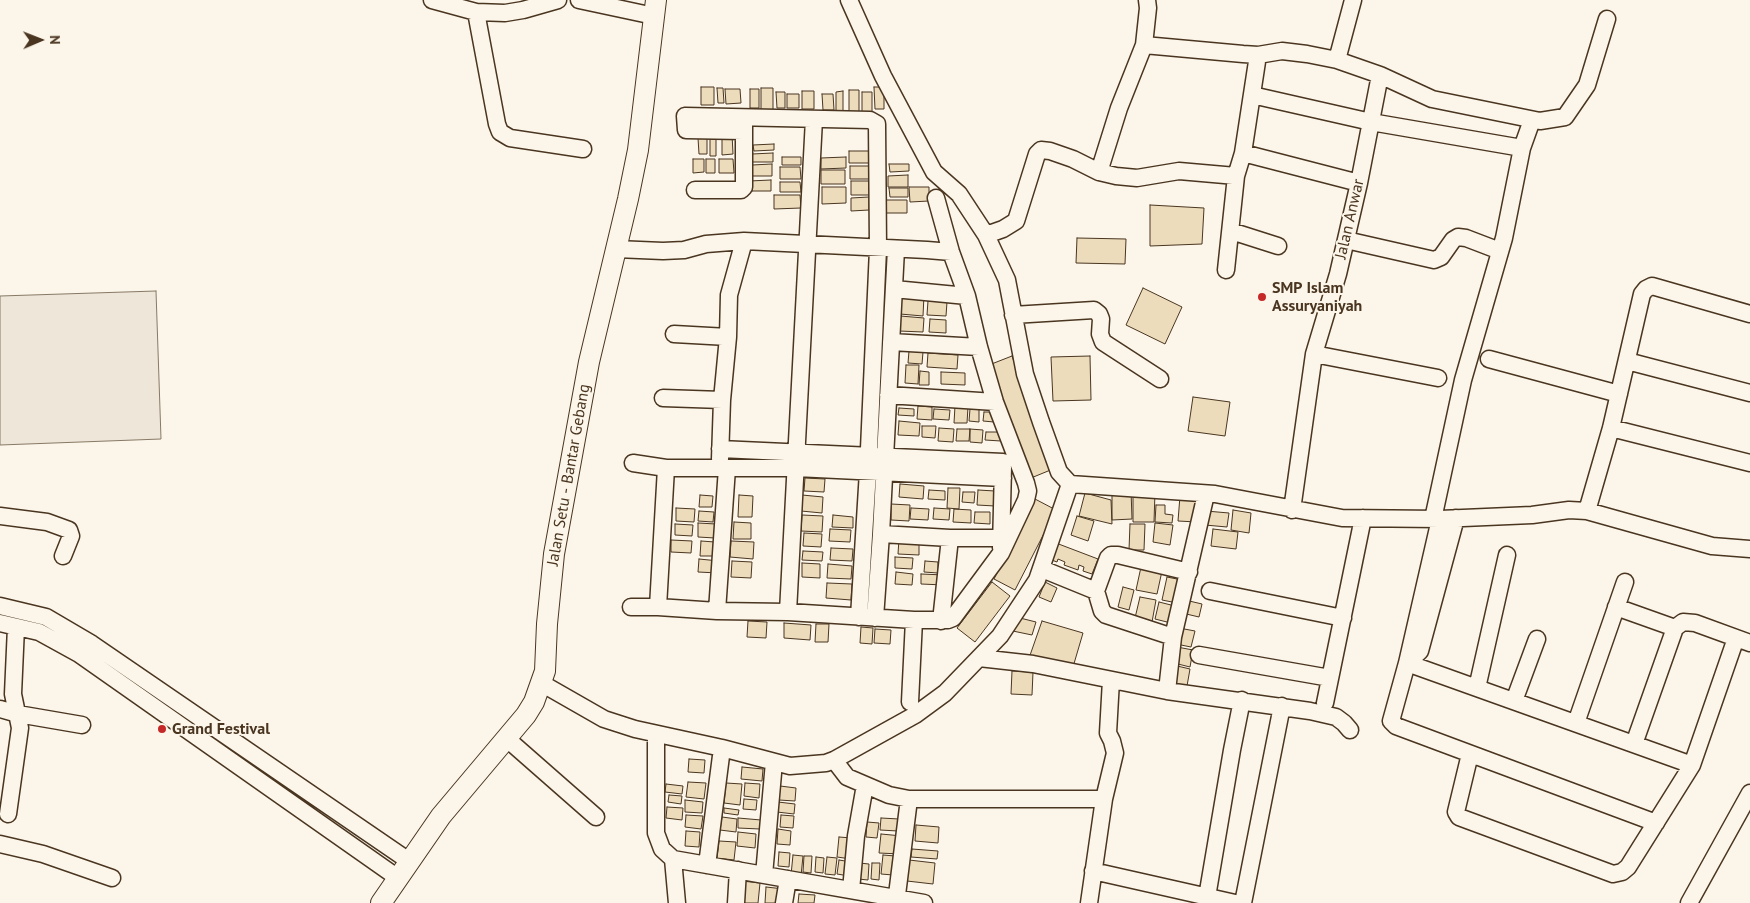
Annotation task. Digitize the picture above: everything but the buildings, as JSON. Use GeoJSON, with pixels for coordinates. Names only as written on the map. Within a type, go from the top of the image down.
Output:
{"type":"FeatureCollection","features":[{"type":"Feature","properties":{"kind":"main road","name":"Jalan Setu - Bantar Gebang"},"geometry":{"type":"LineString","coordinates":[[381,903],[441,816],[526,715],[534,702],[546,666],[547,624],[554,554],[590,362],[640,140],[655,8]]}},
{"type":"Feature","properties":{"kind":"street"},"geometry":{"type":"LineString","coordinates":[[432,0],[476,12],[505,13],[558,0]]}},
{"type":"Feature","properties":{"kind":"street"},"geometry":{"type":"LineString","coordinates":[[580,0],[655,8]]}},
{"type":"Feature","properties":{"kind":"street"},"geometry":{"type":"LineString","coordinates":[[849,0],[884,76],[934,172],[959,194],[986,235],[1007,280],[1026,374],[1059,472],[1070,484],[1206,494],[1342,518],[1443,519],[1569,510],[1587,512],[1712,546],[1750,549]]}},
{"type":"Feature","properties":{"kind":"street"},"geometry":{"type":"LineString","coordinates":[[1100,172],[1119,108],[1144,45],[1148,8],[1147,0]]}},
{"type":"Feature","properties":{"kind":"street"},"geometry":{"type":"LineString","coordinates":[[1337,60],[1353,0]]}},
{"type":"Feature","properties":{"kind":"street"},"geometry":{"type":"LineString","coordinates":[[476,12],[496,124],[500,132],[510,138],[583,149]]}},
{"type":"Feature","properties":{"kind":"street"},"geometry":{"type":"LineString","coordinates":[[1144,45],[1258,55],[1282,52],[1307,54],[1337,60],[1380,75],[1432,99],[1540,121],[1565,117],[1587,85],[1607,19]]}},
{"type":"Feature","properties":{"kind":"street"},"geometry":{"type":"LineString","coordinates":[[1226,270],[1236,176],[1243,153],[1258,55]]}},
{"type":"Feature","properties":{"kind":"street","name":"Jalan Anwar"},"geometry":{"type":"LineString","coordinates":[[1292,510],[1314,354],[1338,274],[1359,183],[1380,75]]}},
{"type":"Feature","properties":{"kind":"street"},"geometry":{"type":"LineString","coordinates":[[1252,95],[1371,122],[1522,148]]}},
{"type":"Feature","properties":{"kind":"street"},"geometry":{"type":"LineString","coordinates":[[788,612],[814,119]]}},
{"type":"Feature","properties":{"kind":"street"},"geometry":{"type":"LineString","coordinates":[[695,190],[741,190],[744,187],[743,124],[814,119],[870,120],[877,124],[877,464],[867,617]]}},
{"type":"Feature","properties":{"kind":"street"},"geometry":{"type":"LineString","coordinates":[[1532,120],[1522,148],[1500,252],[1463,380],[1443,519],[1391,721],[1396,726],[1656,823]]}},
{"type":"Feature","properties":{"kind":"street"},"geometry":{"type":"LineString","coordinates":[[986,235],[1003,229],[1016,221],[1037,154],[1041,150],[1050,151],[1073,159],[1100,172],[1116,176],[1137,178],[1179,172],[1236,176]]}},
{"type":"Feature","properties":{"kind":"street"},"geometry":{"type":"LineString","coordinates":[[1243,153],[1359,183]]}},
{"type":"Feature","properties":{"kind":"street"},"geometry":{"type":"LineString","coordinates":[[631,607],[788,612],[941,621],[953,618],[1001,546],[1026,500],[1028,491],[995,402],[967,296],[951,252],[936,198]]}},
{"type":"Feature","properties":{"kind":"street"},"geometry":{"type":"LineString","coordinates":[[1231,232],[1278,246]]}},
{"type":"Feature","properties":{"kind":"street"},"geometry":{"type":"LineString","coordinates":[[1346,240],[1434,260],[1441,257],[1453,240],[1458,237],[1466,238],[1500,252]]}},
{"type":"Feature","properties":{"kind":"street"},"geometry":{"type":"LineString","coordinates":[[616,249],[684,250],[706,244],[744,241],[951,252]]}},
{"type":"Feature","properties":{"kind":"street"},"geometry":{"type":"LineString","coordinates":[[717,611],[723,468],[720,449],[729,295],[744,241]]}},
{"type":"Feature","properties":{"kind":"street"},"geometry":{"type":"LineString","coordinates":[[867,617],[881,534],[877,464],[888,395],[896,249]]}},
{"type":"Feature","properties":{"kind":"street"},"geometry":{"type":"LineString","coordinates":[[1587,512],[1619,394],[1642,294],[1646,289],[1652,286],[1750,314]]}},
{"type":"Feature","properties":{"kind":"street"},"geometry":{"type":"LineString","coordinates":[[894,289],[967,296]]}},
{"type":"Feature","properties":{"kind":"street"},"geometry":{"type":"LineString","coordinates":[[1013,315],[1094,310],[1101,319],[1100,334],[1103,342],[1160,379]]}},
{"type":"Feature","properties":{"kind":"street"},"geometry":{"type":"LineString","coordinates":[[674,334],[728,337]]}},
{"type":"Feature","properties":{"kind":"street"},"geometry":{"type":"LineString","coordinates":[[891,342],[979,347]]}},
{"type":"Feature","properties":{"kind":"street"},"geometry":{"type":"LineString","coordinates":[[1314,354],[1438,378]]}},
{"type":"Feature","properties":{"kind":"street"},"geometry":{"type":"LineString","coordinates":[[1489,359],[1619,394]]}},
{"type":"Feature","properties":{"kind":"street"},"geometry":{"type":"LineString","coordinates":[[1627,361],[1750,393]]}},
{"type":"Feature","properties":{"kind":"street"},"geometry":{"type":"LineString","coordinates":[[888,395],[995,402]]}},
{"type":"Feature","properties":{"kind":"street"},"geometry":{"type":"LineString","coordinates":[[663,398],[722,400]]}},
{"type":"Feature","properties":{"kind":"street"},"geometry":{"type":"LineString","coordinates":[[1610,428],[1750,463]]}},
{"type":"Feature","properties":{"kind":"street"},"geometry":{"type":"LineString","coordinates":[[1001,546],[1006,430]]}},
{"type":"Feature","properties":{"kind":"street"},"geometry":{"type":"LineString","coordinates":[[720,449],[797,460],[1003,470]]}},
{"type":"Feature","properties":{"kind":"street"},"geometry":{"type":"LineString","coordinates":[[634,463],[666,468],[723,468],[797,460]]}},
{"type":"Feature","properties":{"kind":"street"},"geometry":{"type":"LineString","coordinates":[[658,607],[666,468]]}},
{"type":"Feature","properties":{"kind":"street"},"geometry":{"type":"LineString","coordinates":[[541,682],[604,719],[635,729],[722,748],[790,766],[826,763],[915,714],[946,693],[1000,636],[1037,580],[1070,484]]}},
{"type":"Feature","properties":{"kind":"street"},"geometry":{"type":"LineString","coordinates":[[1167,691],[1173,637],[1206,494]]}},
{"type":"Feature","properties":{"kind":"street"},"geometry":{"type":"LineString","coordinates":[[0,516],[47,522],[69,530],[71,536],[63,556]]}},
{"type":"Feature","properties":{"kind":"street"},"geometry":{"type":"LineString","coordinates":[[1325,703],[1363,518]]}},
{"type":"Feature","properties":{"kind":"street"},"geometry":{"type":"LineString","coordinates":[[881,534],[950,538],[1001,546]]}},
{"type":"Feature","properties":{"kind":"street"},"geometry":{"type":"LineString","coordinates":[[941,621],[950,538]]}},
{"type":"Feature","properties":{"kind":"street"},"geometry":{"type":"LineString","coordinates":[[1173,637],[1106,616],[1102,611],[1096,591],[1108,558],[1111,555],[1118,554],[1189,572]]}},
{"type":"Feature","properties":{"kind":"street"},"geometry":{"type":"LineString","coordinates":[[1477,688],[1507,555]]}},
{"type":"Feature","properties":{"kind":"street"},"geometry":{"type":"LineString","coordinates":[[1042,569],[1096,591]]}},
{"type":"Feature","properties":{"kind":"street"},"geometry":{"type":"LineString","coordinates":[[1576,723],[1625,582]]}},
{"type":"Feature","properties":{"kind":"street"},"geometry":{"type":"LineString","coordinates":[[1210,591],[1342,618]]}},
{"type":"Feature","properties":{"kind":"street"},"geometry":{"type":"LineString","coordinates":[[0,606],[46,617],[92,644],[409,861]]}},
{"type":"Feature","properties":{"kind":"street"},"geometry":{"type":"LineString","coordinates":[[1616,607],[1675,628]]}},
{"type":"Feature","properties":{"kind":"street"},"geometry":{"type":"LineString","coordinates":[[910,702],[914,620]]}},
{"type":"Feature","properties":{"kind":"street"},"geometry":{"type":"LineString","coordinates":[[1470,754],[1456,812],[1459,818],[1613,874],[1622,872],[1628,867],[1692,765],[1743,641],[1695,623],[1683,622],[1675,628],[1634,744]]}},
{"type":"Feature","properties":{"kind":"street"},"geometry":{"type":"LineString","coordinates":[[0,623],[39,632],[78,654],[398,878]]}},
{"type":"Feature","properties":{"kind":"street"},"geometry":{"type":"LineString","coordinates":[[8,814],[20,728],[13,694],[16,627]]}},
{"type":"Feature","properties":{"kind":"street"},"geometry":{"type":"LineString","coordinates":[[1514,701],[1537,639]]}},
{"type":"Feature","properties":{"kind":"street"},"geometry":{"type":"LineString","coordinates":[[1199,655],[1330,678]]}},
{"type":"Feature","properties":{"kind":"street"},"geometry":{"type":"LineString","coordinates":[[979,658],[1033,664],[1167,691],[1282,706],[1336,717],[1344,722],[1350,730]]}},
{"type":"Feature","properties":{"kind":"street"},"geometry":{"type":"LineString","coordinates":[[1406,663],[1692,765]]}},
{"type":"Feature","properties":{"kind":"street"},"geometry":{"type":"LineString","coordinates":[[1089,903],[1104,798],[1115,753],[1108,733],[1111,680]]}},
{"type":"Feature","properties":{"kind":"street"},"geometry":{"type":"LineString","coordinates":[[1207,897],[1242,700]]}},
{"type":"Feature","properties":{"kind":"street"},"geometry":{"type":"LineString","coordinates":[[1243,903],[1282,706]]}},
{"type":"Feature","properties":{"kind":"street"},"geometry":{"type":"LineString","coordinates":[[0,709],[82,725]]}},
{"type":"Feature","properties":{"kind":"street"},"geometry":{"type":"LineString","coordinates":[[656,734],[656,833],[662,849],[673,859],[788,879],[846,894],[924,903]]}},
{"type":"Feature","properties":{"kind":"street"},"geometry":{"type":"LineString","coordinates":[[506,738],[596,817]]}},
{"type":"Feature","properties":{"kind":"street"},"geometry":{"type":"LineString","coordinates":[[707,865],[722,748]]}},
{"type":"Feature","properties":{"kind":"street"},"geometry":{"type":"LineString","coordinates":[[834,760],[848,777],[889,795],[909,799],[1104,798]]}},
{"type":"Feature","properties":{"kind":"street"},"geometry":{"type":"LineString","coordinates":[[764,875],[774,762]]}},
{"type":"Feature","properties":{"kind":"street"},"geometry":{"type":"LineString","coordinates":[[846,894],[865,785]]}},
{"type":"Feature","properties":{"kind":"street"},"geometry":{"type":"LineString","coordinates":[[1689,903],[1750,793]]}},
{"type":"Feature","properties":{"kind":"street"},"geometry":{"type":"LineString","coordinates":[[896,900],[909,799]]}},
{"type":"Feature","properties":{"kind":"street"},"geometry":{"type":"LineString","coordinates":[[0,844],[43,854],[112,878]]}},
{"type":"Feature","properties":{"kind":"street"},"geometry":{"type":"LineString","coordinates":[[673,859],[677,903]]}},
{"type":"Feature","properties":{"kind":"street"},"geometry":{"type":"LineString","coordinates":[[736,903],[738,870]]}},
{"type":"Feature","properties":{"kind":"street"},"geometry":{"type":"LineString","coordinates":[[1093,871],[1234,903]]}},
{"type":"Feature","properties":{"kind":"street"},"geometry":{"type":"LineString","coordinates":[[784,903],[788,879]]}},
{"type":"Feature","properties":{"kind":"shaded area"},"geometry":{"type":"Polygon","coordinates":[[[156,291],[161,439],[0,445],[0,296],[156,291]]]}},
{"type":"Feature","properties":{"kind":"place","name":"SMP Islam Assuryaniyah"},"geometry":{"type":"Point","coordinates":[1262,297]}},
{"type":"Feature","properties":{"kind":"place","name":"Grand Festival"},"geometry":{"type":"Point","coordinates":[162,729]}}]}
